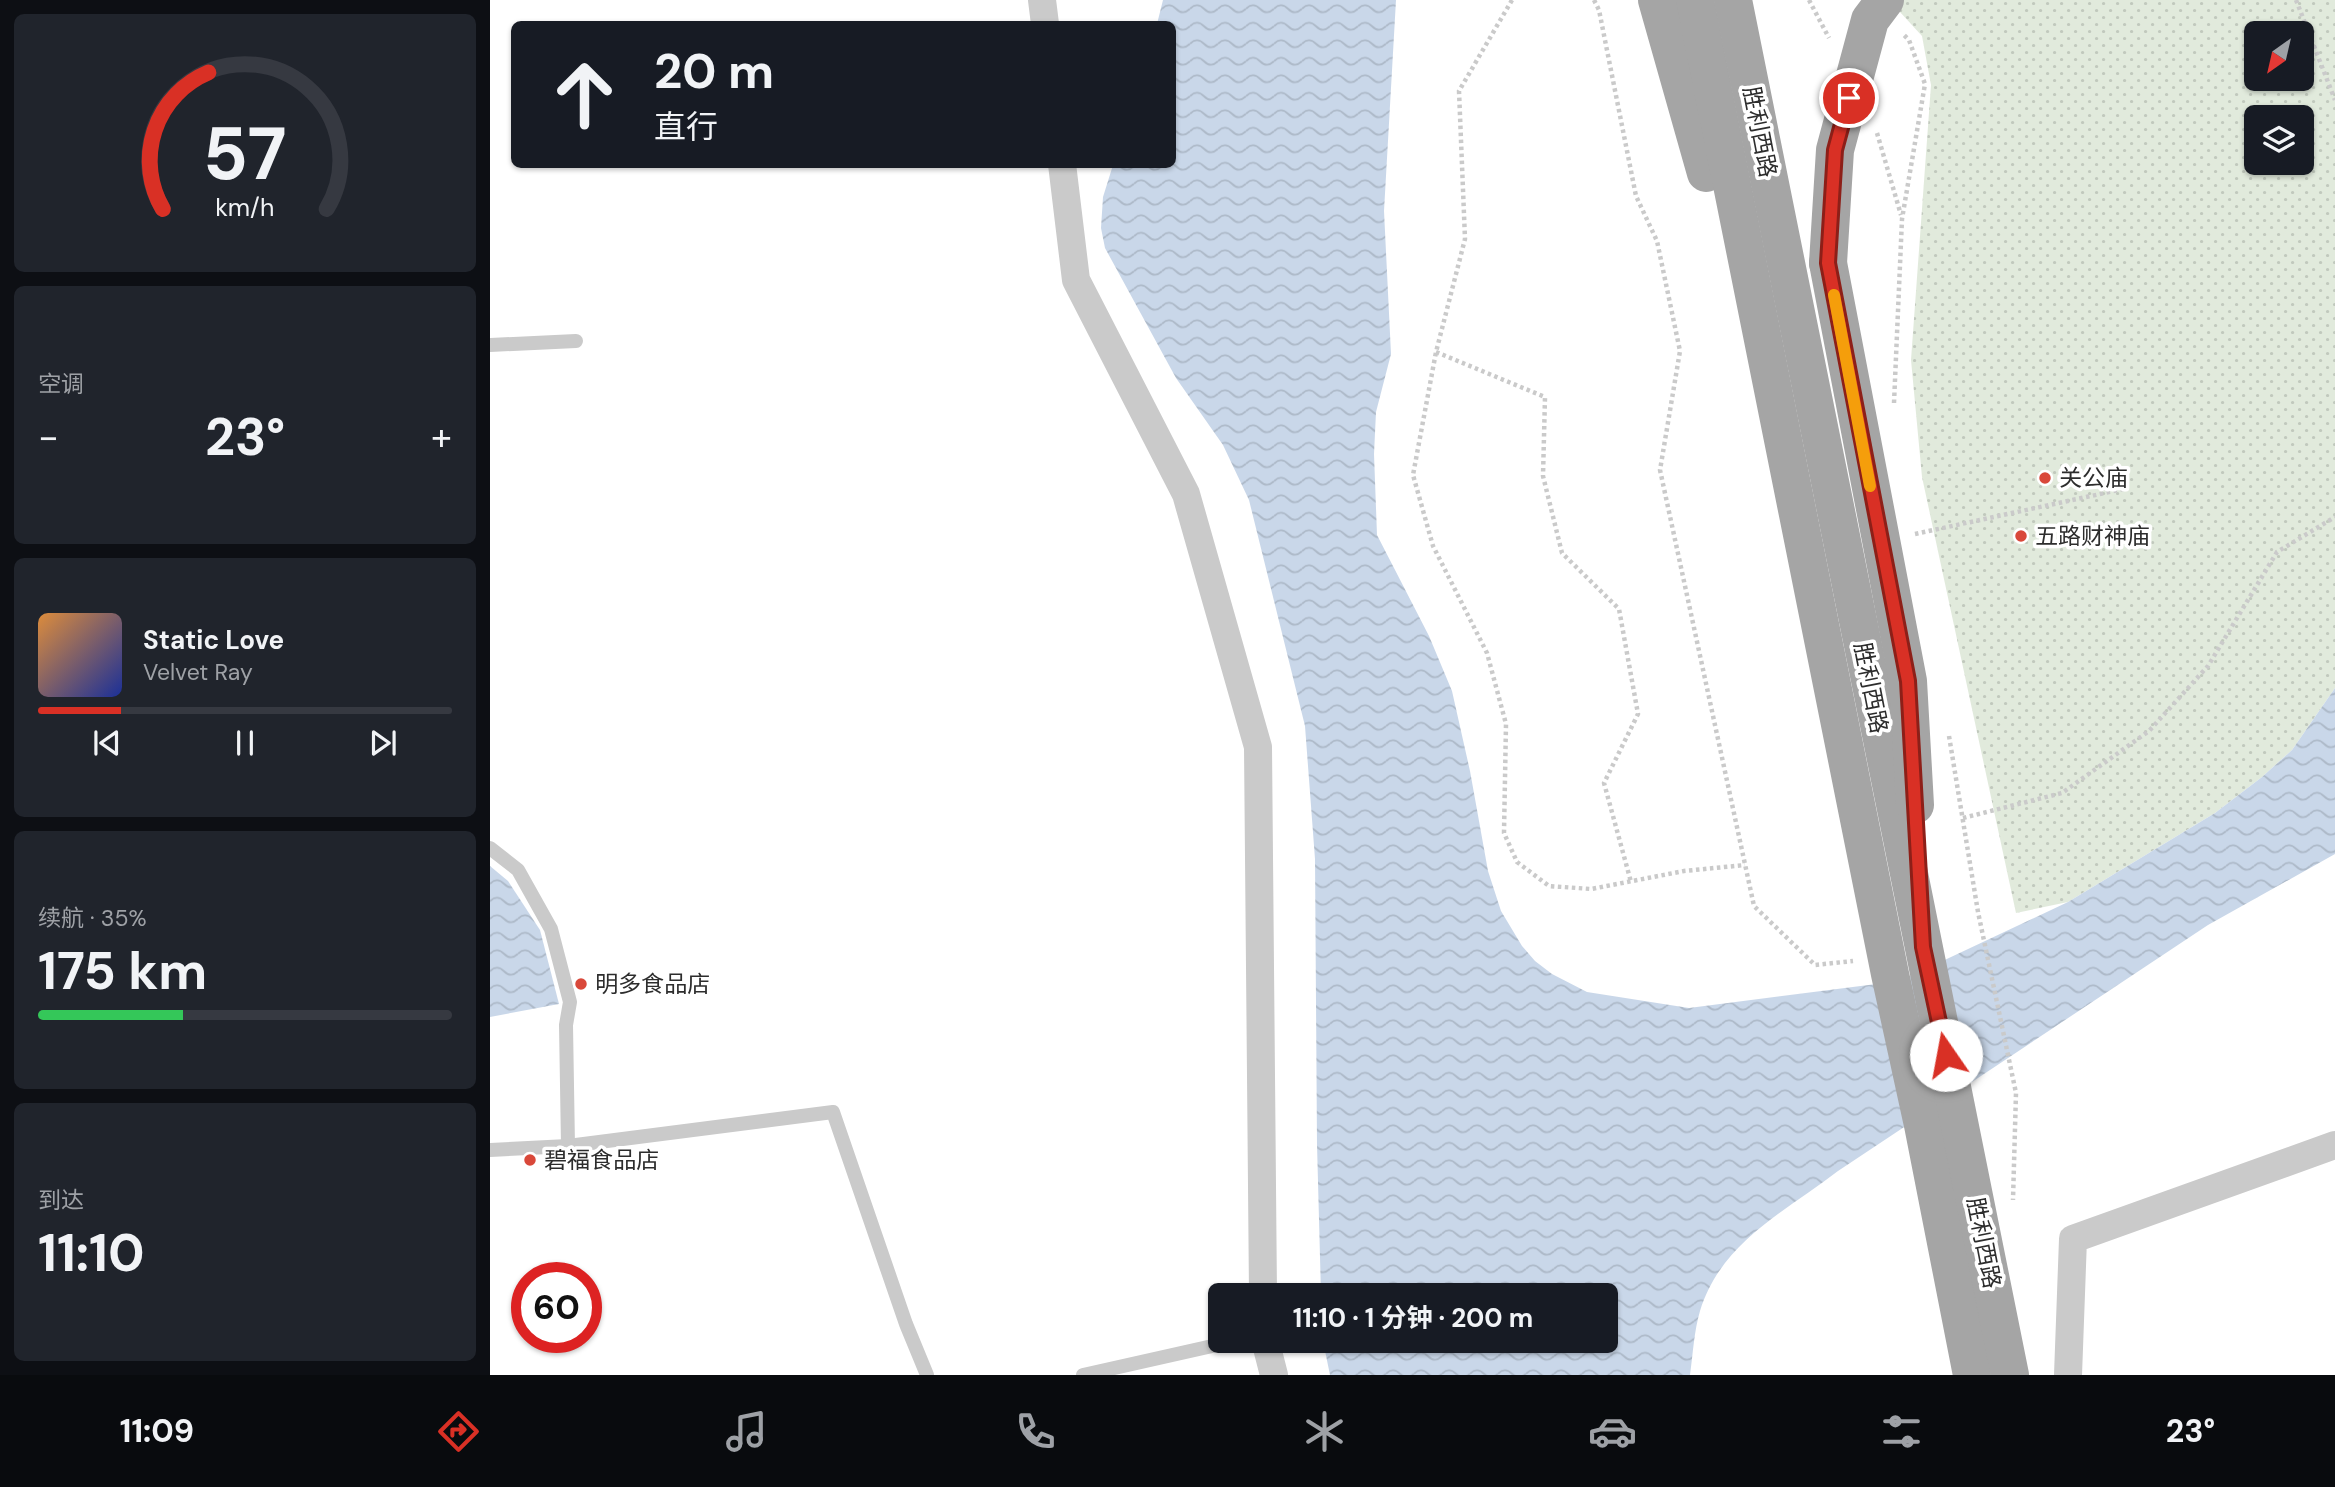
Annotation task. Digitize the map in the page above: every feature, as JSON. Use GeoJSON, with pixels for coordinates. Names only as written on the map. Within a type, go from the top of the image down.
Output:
{"type":"FeatureCollection","features":[{"type":"Feature","properties":{"kind":"main road"},"geometry":{"type":"LineString","coordinates":[[1657,0],[1788,463]]}},
{"type":"Feature","properties":{"kind":"main road","name":"胜利西路"},"geometry":{"type":"LineString","coordinates":[[1695,0],[1972,1375]]}},
{"type":"Feature","properties":{"kind":"main road","name":"胜利西路"},"geometry":{"type":"LineString","coordinates":[[1733,0],[2010,1375]]}},
{"type":"Feature","properties":{"kind":"main road"},"geometry":{"type":"LineString","coordinates":[[1893,16],[1870,20],[1835,150],[1828,263],[1908,681],[1924,953]]}},
{"type":"Feature","properties":{"kind":"street"},"geometry":{"type":"LineString","coordinates":[[1042,0],[1045,21]]}},
{"type":"Feature","properties":{"kind":"street"},"geometry":{"type":"LineString","coordinates":[[1062,168],[1076,280],[1186,494],[1258,747],[1263,1283]]}},
{"type":"Feature","properties":{"kind":"street"},"geometry":{"type":"LineString","coordinates":[[2068,1375],[2073,1239],[2335,1144]]}},
{"type":"Feature","properties":{"kind":"street"},"geometry":{"type":"LineString","coordinates":[[1268,1353],[1274,1375]]}},
{"type":"Feature","properties":{"kind":"lane"},"geometry":{"type":"LineString","coordinates":[[490,345],[576,341]]}},
{"type":"Feature","properties":{"kind":"lane"},"geometry":{"type":"LineString","coordinates":[[490,848],[518,870],[551,929],[570,1002],[566,1025],[568,1146]]}},
{"type":"Feature","properties":{"kind":"lane"},"geometry":{"type":"LineString","coordinates":[[490,1150],[568,1146],[833,1112],[906,1324],[927,1375]]}},
{"type":"Feature","properties":{"kind":"lane"},"geometry":{"type":"LineString","coordinates":[[1083,1375],[1208,1347]]}},
{"type":"Feature","properties":{"kind":"path"},"geometry":{"type":"LineString","coordinates":[[1512,0],[1459,91],[1465,239],[1436,352],[1413,475],[1433,546],[1487,653],[1506,724],[1504,833],[1517,862],[1549,886],[1591,889],[1684,871],[1745,865]]}},
{"type":"Feature","properties":{"kind":"path"},"geometry":{"type":"LineString","coordinates":[[1594,0],[1599,10],[1636,196],[1657,241],[1680,351],[1660,470],[1754,906],[1815,965],[1889,965]]}},
{"type":"Feature","properties":{"kind":"path"},"geometry":{"type":"LineString","coordinates":[[2295,0],[2335,100]]}},
{"type":"Feature","properties":{"kind":"path"},"geometry":{"type":"LineString","coordinates":[[1893,16],[1909,40],[1925,84],[1902,219],[1893,399],[1895,413]]}},
{"type":"Feature","properties":{"kind":"path"},"geometry":{"type":"LineString","coordinates":[[1436,352],[1545,397],[1543,476],[1562,553],[1619,609],[1638,714],[1604,783],[1631,882]]}},
{"type":"Feature","properties":{"kind":"path"},"geometry":{"type":"LineString","coordinates":[[1913,521],[1915,534],[2128,488]]}},
{"type":"Feature","properties":{"kind":"path"},"geometry":{"type":"LineString","coordinates":[[1963,818],[2062,793],[2149,731],[2208,666],[2277,552],[2335,517]]}},
{"type":"Feature","properties":{"kind":"path"},"geometry":{"type":"LineString","coordinates":[[1947,723],[1979,912],[2017,1093],[2013,1202]]}},
{"type":"Feature","properties":{"kind":"shaded area"},"geometry":{"type":"Polygon","coordinates":[[[1889,0],[2335,0],[2335,688],[2292,750],[2215,813],[2068,902],[2016,913],[1922,477],[1911,360],[1931,85],[1922,36],[1889,0]]]}},
{"type":"Feature","properties":{"kind":"water"},"geometry":{"type":"Polygon","coordinates":[[[1163,0],[1396,0],[1384,211],[1391,354],[1376,412],[1374,454],[1377,535],[1429,636],[1452,691],[1488,871],[1501,911],[1522,946],[1552,974],[1587,992],[1689,1008],[1900,981],[2068,902],[2215,813],[2292,750],[2335,688],[2335,854],[2208,925],[1838,1171],[1757,1230],[1723,1266],[1710,1287],[1698,1319],[1690,1375],[1330,1375],[1325,1353],[1618,1353],[1618,1283],[1321,1283],[1315,859],[1305,726],[1249,500],[1223,445],[1176,378],[1105,248],[1101,228],[1103,197],[1112,168],[1176,168],[1176,21],[1158,21],[1163,0]]]}},
{"type":"Feature","properties":{"kind":"water"},"geometry":{"type":"Polygon","coordinates":[[[490,866],[508,881],[540,930],[559,1004],[490,1017],[490,866]]]}},
{"type":"Feature","properties":{"kind":"slow traffic"},"geometry":{"type":"LineString","coordinates":[[1834,295],[1870,486]]}},
{"type":"Feature","properties":{"kind":"place","name":"关公庙"},"geometry":{"type":"Point","coordinates":[2045,478]}},
{"type":"Feature","properties":{"kind":"place","name":"五路财神庙"},"geometry":{"type":"Point","coordinates":[2021,536]}},
{"type":"Feature","properties":{"kind":"place","name":"明多食品店"},"geometry":{"type":"Point","coordinates":[581,984]}},
{"type":"Feature","properties":{"kind":"place","name":"碧福食品店"},"geometry":{"type":"Point","coordinates":[530,1160]}},
{"type":"Feature","properties":{"kind":"route"},"geometry":{"type":"LineString","coordinates":[[1849,98],[1835,150],[1828,263],[1908,681],[1923,947],[1946,1055]]}}]}
